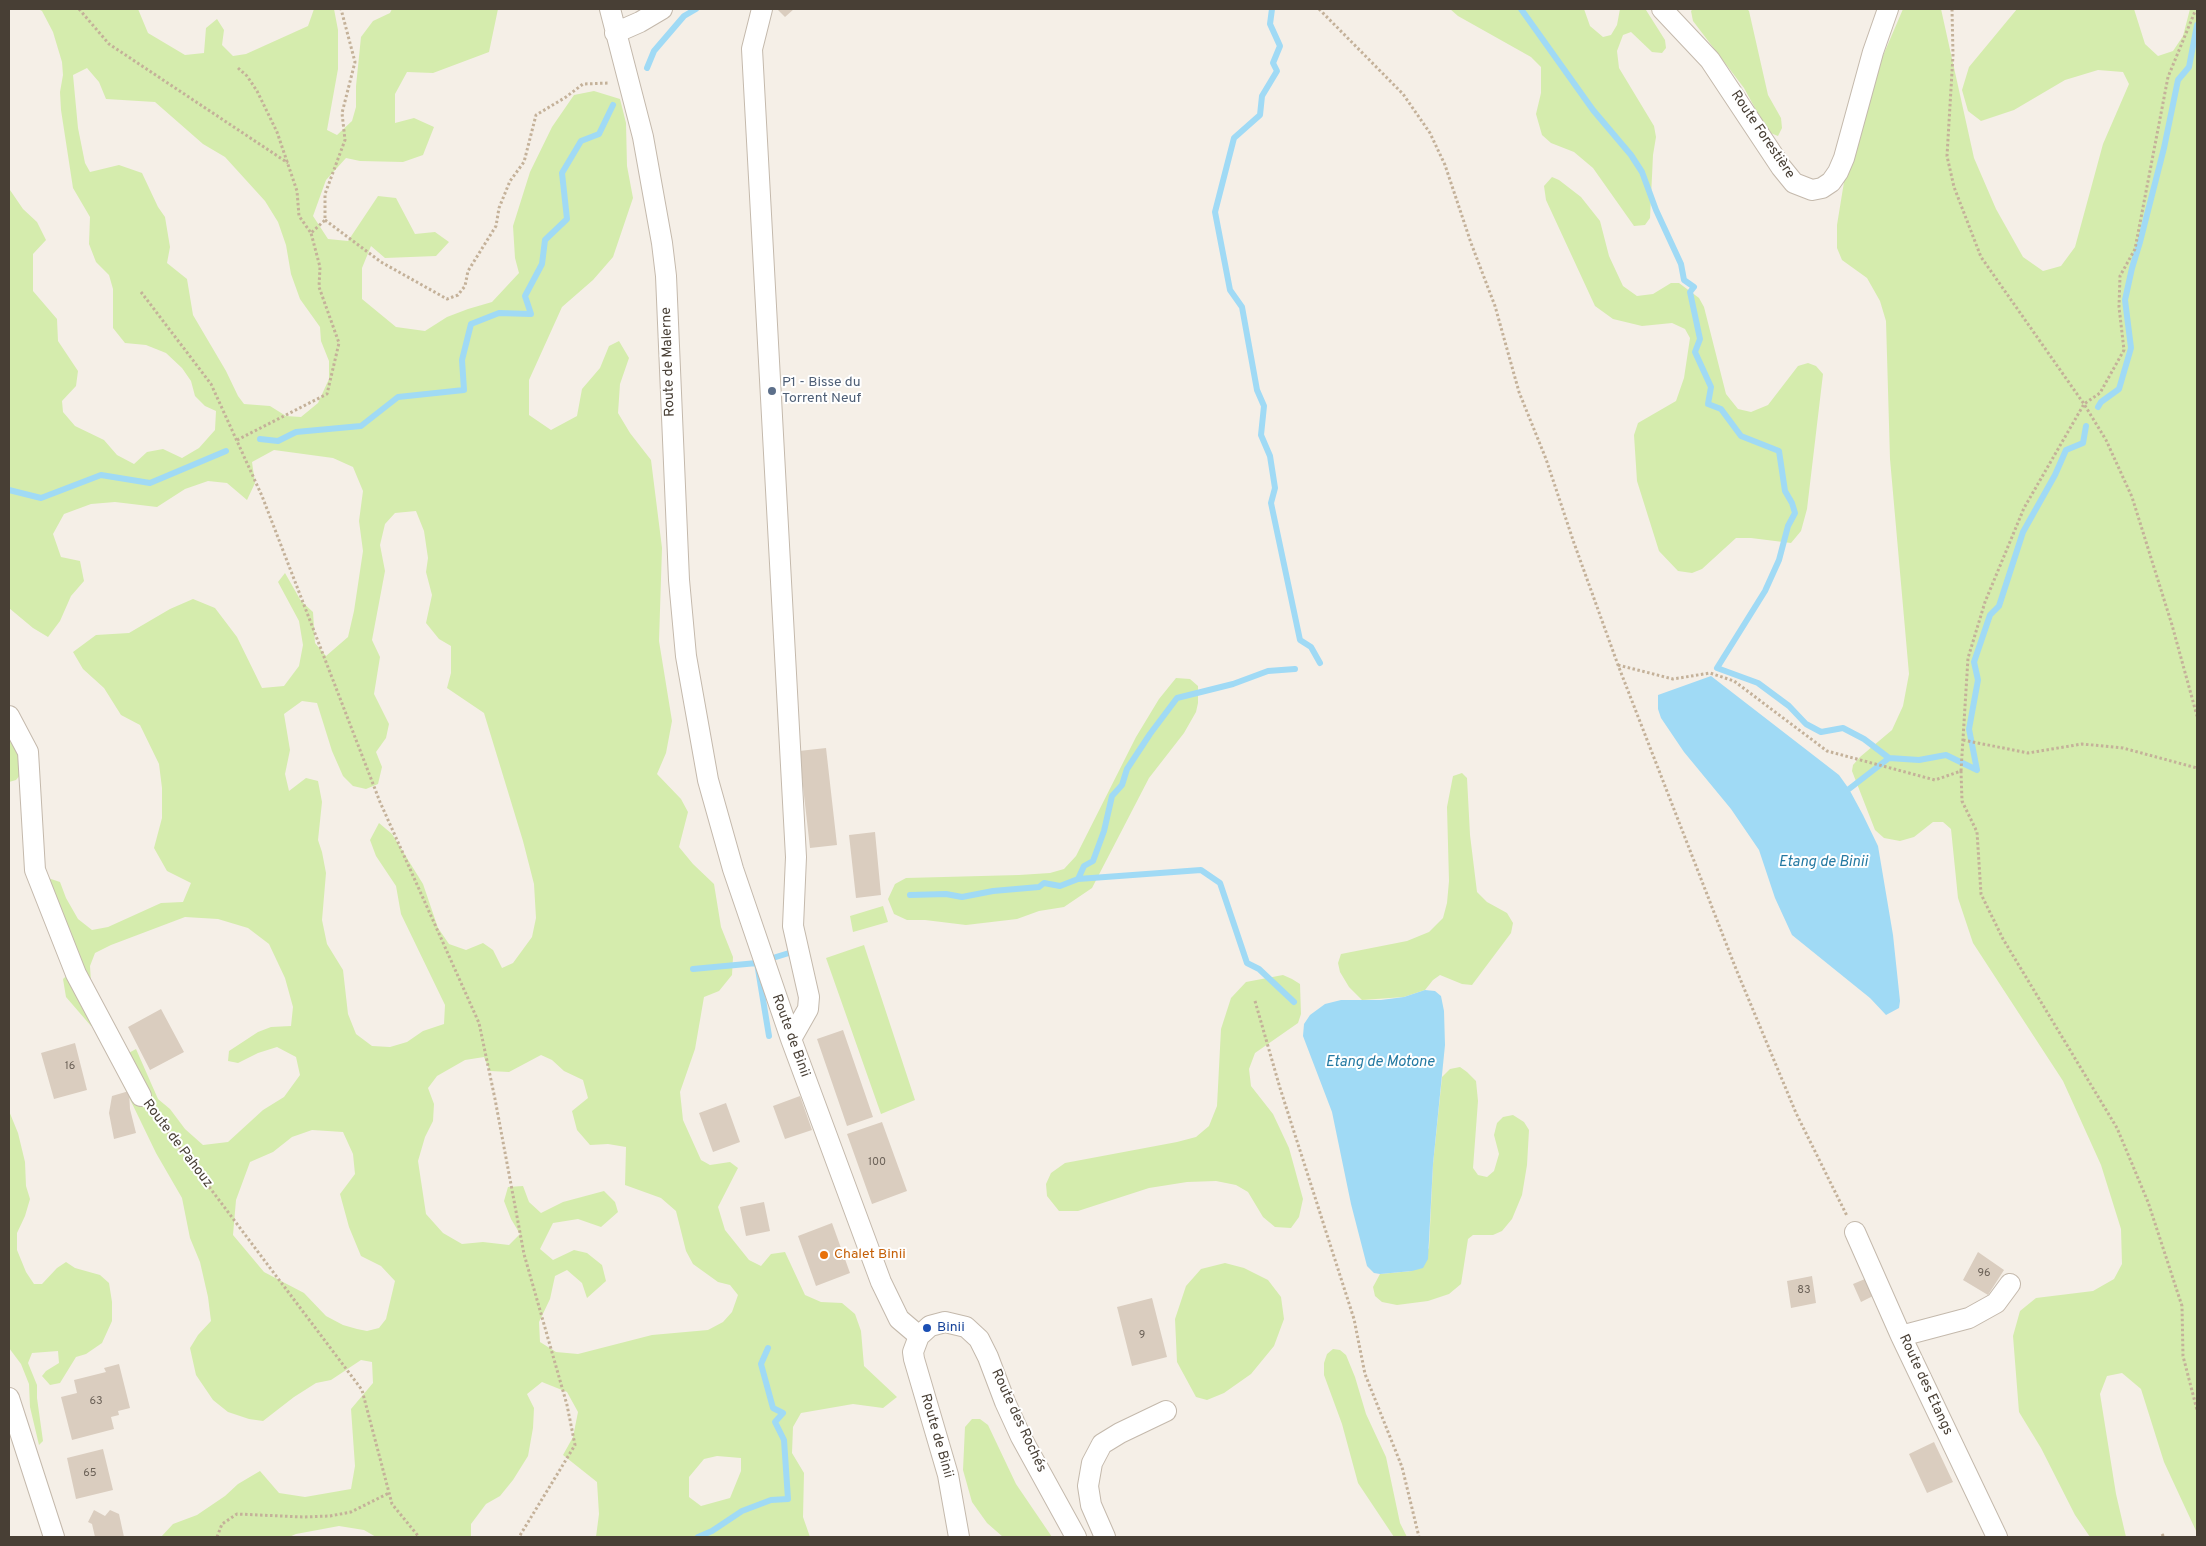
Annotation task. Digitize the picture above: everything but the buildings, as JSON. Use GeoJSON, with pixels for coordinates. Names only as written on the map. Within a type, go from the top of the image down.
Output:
{"type":"FeatureCollection","features":[{"type":"Feature","properties":{"kind":"street","name":"Route de Malerne"},"geometry":{"type":"LineString","coordinates":[[610,9],[628,76],[654,190],[665,268],[679,580],[686,656],[696,720]]}},
{"type":"Feature","properties":{"kind":"street"},"geometry":{"type":"LineString","coordinates":[[615,33],[640,22],[662,9]]}},
{"type":"Feature","properties":{"kind":"street"},"geometry":{"type":"LineString","coordinates":[[762,9],[752,49],[796,857],[793,926],[809,998],[808,1009],[791,1039]]}},
{"type":"Feature","properties":{"kind":"street","name":"Route Forestière"},"geometry":{"type":"LineString","coordinates":[[1662,9],[1710,60],[1781,168],[1794,182],[1812,190],[1822,188],[1830,182],[1838,172],[1844,158],[1873,52],[1888,9]]}},
{"type":"Feature","properties":{"kind":"street","name":"Route de Pahouz"},"geometry":{"type":"LineString","coordinates":[[9,716],[28,752],[35,870],[76,974],[141,1096]]}},
{"type":"Feature","properties":{"kind":"street","name":"Route de Binii"},"geometry":{"type":"LineString","coordinates":[[696,720],[719,826],[791,1039],[881,1282],[899,1318],[920,1336],[914,1352],[914,1360],[946,1468],[959,1537]]}},
{"type":"Feature","properties":{"kind":"street","name":"Route des Etangs"},"geometry":{"type":"LineString","coordinates":[[1855,1232],[1997,1537]]}},
{"type":"Feature","properties":{"kind":"street"},"geometry":{"type":"LineString","coordinates":[[1902,1336],[1969,1318],[1996,1303],[2010,1284]]}},
{"type":"Feature","properties":{"kind":"street","name":"Route des Rochés"},"geometry":{"type":"LineString","coordinates":[[920,1336],[930,1326],[946,1322],[966,1327],[978,1339],[988,1357],[1005,1402],[1076,1537]]}},
{"type":"Feature","properties":{"kind":"street"},"geometry":{"type":"LineString","coordinates":[[9,1398],[54,1537]]}},
{"type":"Feature","properties":{"kind":"street"},"geometry":{"type":"LineString","coordinates":[[1105,1537],[1091,1505],[1088,1486],[1092,1463],[1102,1444],[1120,1433],[1166,1411]]}},
{"type":"Feature","properties":{"kind":"path"},"geometry":{"type":"LineString","coordinates":[[78,9],[110,44],[288,164]]}},
{"type":"Feature","properties":{"kind":"path"},"geometry":{"type":"LineString","coordinates":[[311,233],[325,220],[325,194],[345,140],[342,112],[355,62],[341,9]]}},
{"type":"Feature","properties":{"kind":"path"},"geometry":{"type":"LineString","coordinates":[[1319,9],[1402,94],[1430,133],[1446,165],[1471,243],[1495,306],[1519,392],[1546,459],[1618,665],[1732,959],[1796,1113],[1855,1232]]}},
{"type":"Feature","properties":{"kind":"path"},"geometry":{"type":"LineString","coordinates":[[1952,9],[1953,55],[1947,156],[1954,187],[1981,257],[2084,404],[2106,440],[2132,497],[2172,625],[2192,704],[2197,716]]}},
{"type":"Feature","properties":{"kind":"path"},"geometry":{"type":"LineString","coordinates":[[2196,9],[2168,77],[2135,249],[2120,276],[2119,307],[2124,350],[2100,393],[2084,404],[2024,508],[1985,602],[1968,658],[1961,770],[1962,801],[1977,832],[1981,894],[2003,939],[2118,1128],[2148,1202],[2182,1306],[2183,1356],[2197,1410]]}},
{"type":"Feature","properties":{"kind":"path"},"geometry":{"type":"LineString","coordinates":[[237,440],[327,394],[339,343],[319,287],[320,267],[311,233],[299,216],[297,191],[288,164],[257,91],[247,76],[238,68]]}},
{"type":"Feature","properties":{"kind":"path"},"geometry":{"type":"LineString","coordinates":[[325,220],[381,262],[446,298],[458,295],[465,286],[468,271],[496,226],[499,208],[510,181],[524,162],[536,115],[584,84],[609,84],[628,76]]}},
{"type":"Feature","properties":{"kind":"path"},"geometry":{"type":"LineString","coordinates":[[141,292],[211,384],[237,440],[262,496],[380,802],[479,1023],[524,1254],[567,1405],[575,1445],[519,1537]]}},
{"type":"Feature","properties":{"kind":"path"},"geometry":{"type":"LineString","coordinates":[[1618,665],[1673,679],[1710,673],[1734,681],[1827,750],[1870,764],[1935,780],[1961,770]]}},
{"type":"Feature","properties":{"kind":"path"},"geometry":{"type":"LineString","coordinates":[[1964,741],[2028,753],[2082,744],[2123,748],[2197,768]]}},
{"type":"Feature","properties":{"kind":"path"},"geometry":{"type":"LineString","coordinates":[[1255,1000],[1280,1088],[1354,1319],[1365,1374],[1402,1467],[1420,1537]]}},
{"type":"Feature","properties":{"kind":"path","name":"Route de Pahouz"},"geometry":{"type":"LineString","coordinates":[[141,1096],[362,1390],[392,1504],[419,1537]]}},
{"type":"Feature","properties":{"kind":"path"},"geometry":{"type":"LineString","coordinates":[[217,1537],[222,1524],[237,1514],[303,1517],[330,1516],[351,1512],[389,1493]]}},
{"type":"Feature","properties":{"kind":"green space"},"geometry":{"type":"Polygon","coordinates":[[[38,9],[138,9],[148,33],[185,55],[204,53],[206,28],[217,19],[224,30],[222,45],[233,56],[246,54],[308,26],[314,9],[334,9],[338,30],[338,69],[327,130],[337,135],[352,121],[356,107],[361,37],[373,21],[390,13],[392,9],[498,9],[489,52],[433,73],[407,72],[395,94],[395,123],[414,118],[434,127],[423,155],[403,162],[360,161],[346,158],[326,180],[313,216],[328,239],[348,241],[378,196],[396,198],[415,234],[435,232],[449,242],[436,256],[385,258],[371,246],[362,268],[362,299],[396,327],[425,331],[447,317],[492,302],[519,273],[515,258],[513,226],[530,172],[552,127],[574,95],[594,91],[620,99],[626,123],[627,166],[633,198],[613,257],[593,280],[562,307],[529,380],[529,415],[551,430],[577,416],[582,389],[600,368],[609,346],[619,341],[629,358],[620,384],[618,413],[630,433],[651,460],[662,548],[659,641],[672,721],[666,753],[657,774],[681,799],[688,812],[679,847],[693,864],[714,884],[721,927],[733,957],[732,975],[719,991],[704,997],[695,1049],[680,1092],[683,1120],[701,1160],[710,1165],[730,1162],[738,1168],[718,1207],[725,1230],[749,1260],[761,1266],[771,1254],[785,1252],[805,1295],[821,1302],[842,1303],[855,1314],[861,1331],[864,1366],[897,1397],[883,1408],[853,1404],[801,1413],[793,1427],[792,1453],[804,1473],[803,1517],[810,1537],[596,1537],[599,1514],[597,1482],[563,1455],[573,1437],[578,1412],[567,1392],[542,1382],[527,1394],[534,1408],[528,1456],[500,1496],[486,1504],[471,1524],[471,1537],[376,1537],[364,1530],[339,1526],[289,1537],[161,1537],[173,1524],[197,1515],[225,1496],[238,1484],[260,1471],[279,1493],[305,1497],[351,1489],[355,1466],[351,1409],[373,1383],[372,1362],[361,1360],[331,1380],[316,1383],[263,1421],[249,1419],[228,1412],[213,1400],[196,1375],[190,1348],[198,1335],[211,1321],[200,1262],[190,1238],[182,1198],[156,1153],[112,1062],[136,1049],[158,1099],[170,1109],[185,1129],[203,1145],[228,1142],[263,1110],[284,1097],[300,1075],[296,1057],[277,1047],[258,1053],[238,1063],[228,1061],[229,1051],[258,1032],[271,1027],[291,1026],[293,1007],[285,978],[269,944],[248,928],[218,919],[185,917],[95,953],[90,966],[91,982],[106,1010],[91,1026],[66,997],[63,979],[81,963],[48,878],[60,882],[66,898],[78,919],[92,930],[108,927],[161,903],[183,902],[191,883],[167,871],[154,848],[162,818],[162,788],[159,764],[140,725],[121,715],[104,688],[83,669],[73,652],[96,635],[129,633],[170,609],[193,599],[215,608],[237,637],[262,688],[284,686],[299,666],[303,645],[299,621],[278,582],[285,573],[301,601],[313,612],[315,643],[326,656],[348,637],[363,551],[359,521],[363,491],[353,467],[333,458],[274,450],[252,462],[255,483],[247,500],[227,483],[208,481],[185,489],[157,507],[115,502],[91,504],[64,514],[53,534],[61,557],[80,561],[84,581],[71,596],[60,621],[48,637],[33,628],[9,608],[9,183],[10,190],[23,209],[37,222],[46,240],[33,254],[33,291],[57,319],[58,341],[78,371],[76,386],[62,401],[63,412],[75,426],[104,440],[117,455],[134,464],[147,452],[163,449],[182,458],[199,448],[215,430],[216,411],[205,406],[195,396],[191,381],[182,368],[166,353],[146,345],[125,343],[113,328],[113,289],[109,275],[96,262],[89,244],[90,217],[73,188],[61,110],[62,62],[53,32],[42,11],[38,9]],[[87,68],[73,75],[78,128],[85,163],[90,172],[119,165],[142,173],[158,207],[165,217],[170,247],[167,263],[187,279],[193,315],[226,371],[238,396],[244,404],[270,406],[286,416],[301,417],[318,403],[329,379],[329,361],[321,341],[320,327],[300,299],[291,274],[286,245],[278,222],[265,201],[225,157],[203,144],[155,102],[106,99],[99,82],[87,68]],[[416,511],[395,513],[385,524],[380,545],[385,571],[372,640],[380,657],[374,694],[389,724],[386,738],[376,752],[382,767],[378,784],[366,789],[353,786],[343,776],[332,751],[317,703],[302,701],[284,714],[290,750],[285,774],[289,791],[306,778],[318,781],[322,802],[318,840],[326,873],[322,920],[327,944],[343,970],[348,1014],[356,1034],[372,1046],[390,1047],[407,1042],[423,1031],[444,1024],[445,1005],[401,914],[396,886],[376,856],[370,840],[379,823],[392,834],[423,884],[438,928],[449,944],[466,950],[483,943],[493,950],[502,968],[513,963],[532,937],[536,918],[534,884],[523,841],[484,713],[447,688],[451,673],[451,646],[439,639],[426,623],[432,595],[426,572],[428,558],[424,531],[416,511]],[[541,1055],[509,1072],[490,1071],[484,1057],[465,1060],[437,1076],[428,1088],[434,1104],[433,1121],[425,1137],[418,1161],[426,1214],[443,1233],[462,1244],[483,1242],[509,1245],[520,1234],[511,1219],[504,1201],[508,1187],[523,1186],[529,1202],[541,1213],[563,1202],[604,1191],[615,1202],[618,1212],[601,1227],[578,1219],[553,1223],[540,1249],[553,1260],[574,1250],[587,1253],[602,1265],[606,1281],[587,1298],[582,1283],[567,1270],[555,1276],[550,1299],[539,1322],[540,1342],[556,1352],[578,1354],[652,1335],[708,1330],[723,1322],[732,1312],[738,1295],[730,1285],[718,1282],[693,1264],[686,1251],[676,1211],[661,1198],[625,1185],[626,1147],[608,1144],[590,1145],[577,1130],[572,1111],[588,1098],[583,1080],[564,1071],[552,1060],[541,1055]],[[312,1130],[292,1137],[273,1152],[250,1162],[236,1200],[233,1235],[264,1272],[304,1293],[326,1316],[343,1325],[357,1329],[367,1331],[379,1328],[386,1319],[395,1281],[381,1266],[361,1256],[349,1227],[340,1194],[355,1174],[353,1154],[343,1132],[312,1130]],[[717,1456],[704,1459],[689,1477],[689,1497],[701,1506],[730,1498],[741,1471],[741,1458],[717,1456]]]}},
{"type":"Feature","properties":{"kind":"green space"},"geometry":{"type":"Polygon","coordinates":[[[1450,9],[1584,9],[1590,26],[1603,37],[1611,35],[1617,25],[1620,9],[1646,10],[1665,40],[1666,48],[1662,53],[1652,52],[1631,32],[1623,35],[1617,51],[1619,68],[1654,126],[1656,137],[1653,155],[1650,218],[1645,225],[1634,226],[1593,168],[1574,152],[1551,143],[1542,135],[1536,114],[1541,93],[1541,67],[1531,57],[1458,16],[1450,9]]]}},
{"type":"Feature","properties":{"kind":"green space"},"geometry":{"type":"Polygon","coordinates":[[[1693,9],[1747,9],[1749,11],[1768,95],[1781,118],[1782,128],[1778,136],[1768,132],[1744,88],[1693,21],[1691,11],[1693,9]]]}},
{"type":"Feature","properties":{"kind":"green space"},"geometry":{"type":"Polygon","coordinates":[[[1903,9],[1941,9],[1974,158],[1996,209],[2023,257],[2043,271],[2061,266],[2075,247],[2103,144],[2129,84],[2123,72],[2098,70],[2065,80],[2014,110],[1981,121],[1968,111],[1962,90],[1969,67],[2017,9],[2134,9],[2145,44],[2158,56],[2173,51],[2183,36],[2190,9],[2197,9],[2197,1533],[2164,1462],[2141,1389],[2122,1373],[2107,1376],[2100,1394],[2116,1494],[2126,1537],[2090,1537],[2075,1515],[2041,1448],[2019,1412],[2013,1336],[2020,1311],[2036,1298],[2093,1291],[2114,1279],[2122,1264],[2121,1229],[2101,1165],[2063,1081],[1973,943],[1958,898],[1951,829],[1943,822],[1933,822],[1914,837],[1900,841],[1884,838],[1875,830],[1852,771],[1853,765],[1860,757],[1892,730],[1903,706],[1909,674],[1890,459],[1886,321],[1880,301],[1867,278],[1842,260],[1837,248],[1837,225],[1844,182],[1864,100],[1903,9]]]}},
{"type":"Feature","properties":{"kind":"green space"},"geometry":{"type":"Polygon","coordinates":[[[1552,177],[1559,180],[1581,197],[1600,221],[1609,256],[1623,286],[1637,296],[1653,294],[1671,283],[1679,283],[1699,298],[1704,307],[1726,394],[1738,409],[1751,412],[1768,405],[1798,366],[1808,363],[1816,366],[1823,374],[1807,509],[1801,531],[1791,543],[1736,538],[1702,569],[1692,573],[1678,571],[1659,551],[1637,481],[1634,435],[1638,423],[1676,401],[1684,378],[1690,338],[1685,329],[1672,323],[1642,326],[1613,319],[1595,306],[1546,200],[1544,186],[1552,177]]]}},
{"type":"Feature","properties":{"kind":"green space"},"geometry":{"type":"Polygon","coordinates":[[[1176,678],[1190,679],[1198,686],[1196,712],[1184,733],[1149,778],[1092,888],[1064,907],[1039,911],[1017,919],[966,925],[925,920],[907,920],[894,914],[888,899],[895,884],[906,878],[1019,875],[1050,873],[1064,869],[1076,856],[1136,737],[1159,699],[1176,678]]]}},
{"type":"Feature","properties":{"kind":"green space"},"geometry":{"type":"Polygon","coordinates":[[[9,734],[21,758],[21,774],[16,780],[9,782],[9,734]]]}},
{"type":"Feature","properties":{"kind":"green space"},"geometry":{"type":"Polygon","coordinates":[[[1462,773],[1467,778],[1470,835],[1477,892],[1487,902],[1507,913],[1513,923],[1511,933],[1472,985],[1462,984],[1440,975],[1425,990],[1404,997],[1362,1000],[1349,987],[1340,972],[1338,963],[1341,954],[1407,941],[1429,932],[1443,918],[1447,903],[1449,881],[1447,807],[1453,776],[1462,773]]]}},
{"type":"Feature","properties":{"kind":"green space"},"geometry":{"type":"Polygon","coordinates":[[[883,906],[888,922],[853,932],[850,916],[883,906]]]}},
{"type":"Feature","properties":{"kind":"green space"},"geometry":{"type":"Polygon","coordinates":[[[864,945],[915,1100],[881,1114],[826,958],[864,945]]]}},
{"type":"Feature","properties":{"kind":"green space"},"geometry":{"type":"Polygon","coordinates":[[[1283,975],[1300,984],[1301,1014],[1298,1023],[1255,1053],[1249,1069],[1251,1086],[1273,1114],[1289,1148],[1303,1199],[1299,1217],[1291,1228],[1275,1227],[1263,1217],[1248,1192],[1236,1185],[1216,1181],[1187,1182],[1149,1188],[1078,1211],[1059,1211],[1047,1196],[1046,1184],[1051,1173],[1065,1163],[1177,1142],[1196,1137],[1209,1126],[1217,1106],[1221,1029],[1231,998],[1246,982],[1283,975]]]}},
{"type":"Feature","properties":{"kind":"green space"},"geometry":{"type":"Polygon","coordinates":[[[1460,1067],[1476,1081],[1478,1101],[1473,1168],[1478,1175],[1487,1177],[1494,1171],[1499,1154],[1494,1135],[1497,1123],[1503,1117],[1513,1115],[1524,1122],[1529,1130],[1527,1165],[1522,1195],[1512,1219],[1502,1231],[1493,1235],[1473,1235],[1468,1239],[1461,1284],[1449,1294],[1428,1301],[1397,1305],[1382,1302],[1375,1296],[1373,1287],[1380,1274],[1412,1271],[1429,1248],[1433,1164],[1442,1077],[1450,1069],[1460,1067]]]}},
{"type":"Feature","properties":{"kind":"green space"},"geometry":{"type":"Polygon","coordinates":[[[9,1111],[18,1133],[25,1162],[26,1186],[30,1199],[17,1233],[17,1250],[26,1272],[34,1284],[42,1284],[57,1268],[66,1262],[75,1268],[100,1275],[109,1283],[112,1302],[112,1321],[102,1343],[86,1354],[76,1357],[60,1383],[50,1385],[42,1376],[46,1371],[59,1363],[58,1351],[32,1353],[28,1363],[37,1385],[43,1441],[39,1445],[30,1407],[29,1384],[21,1364],[9,1348],[9,1111]]]}},
{"type":"Feature","properties":{"kind":"green space"},"geometry":{"type":"Polygon","coordinates":[[[1225,1263],[1244,1268],[1268,1280],[1281,1297],[1284,1319],[1274,1346],[1251,1374],[1224,1393],[1207,1400],[1196,1397],[1177,1362],[1175,1319],[1186,1286],[1201,1269],[1225,1263]]]}},
{"type":"Feature","properties":{"kind":"green space"},"geometry":{"type":"Polygon","coordinates":[[[1333,1349],[1340,1350],[1346,1355],[1355,1377],[1366,1414],[1386,1457],[1400,1523],[1407,1537],[1394,1537],[1358,1483],[1342,1424],[1324,1375],[1324,1363],[1327,1354],[1333,1349]]]}},
{"type":"Feature","properties":{"kind":"green space"},"geometry":{"type":"Polygon","coordinates":[[[972,1419],[980,1419],[988,1425],[1016,1484],[1052,1537],[1003,1537],[987,1523],[972,1502],[963,1470],[965,1427],[972,1419]]]}},
{"type":"Feature","properties":{"kind":"water","name":"Etang de Binii"},"geometry":{"type":"Polygon","coordinates":[[[1711,676],[1839,775],[1849,789],[1878,846],[1893,935],[1900,1001],[1899,1008],[1886,1015],[1870,998],[1792,935],[1775,898],[1759,850],[1731,809],[1684,752],[1661,718],[1658,709],[1658,695],[1711,676]]]}},
{"type":"Feature","properties":{"kind":"water","name":"Etang de Motone"},"geometry":{"type":"Polygon","coordinates":[[[1425,990],[1435,991],[1441,996],[1444,1011],[1445,1045],[1433,1164],[1428,1259],[1423,1268],[1412,1271],[1374,1273],[1367,1266],[1351,1204],[1332,1112],[1303,1036],[1304,1024],[1310,1015],[1325,1004],[1341,1000],[1381,1000],[1404,997],[1425,990]]]}},
{"type":"Feature","properties":{"kind":"waterway"},"geometry":{"type":"LineString","coordinates":[[647,68],[654,51],[684,16],[696,9]]}},
{"type":"Feature","properties":{"kind":"waterway"},"geometry":{"type":"LineString","coordinates":[[1272,9],[1270,24],[1280,46],[1273,63],[1277,71],[1262,96],[1260,115],[1234,138],[1215,212],[1230,290],[1242,307],[1257,390],[1264,406],[1261,435],[1270,456],[1275,488],[1271,503],[1300,640],[1311,647],[1320,663]]}},
{"type":"Feature","properties":{"kind":"waterway"},"geometry":{"type":"LineString","coordinates":[[1521,9],[1593,110],[1631,155],[1642,172],[1656,210],[1681,264],[1684,280],[1694,287],[1690,292],[1700,339],[1695,352],[1711,387],[1708,404],[1721,409],[1741,436],[1779,451],[1785,491],[1795,513],[1788,526],[1779,560],[1765,591],[1717,668],[1758,683],[1789,706],[1806,724],[1821,732],[1843,728],[1864,739],[1889,758]]}},
{"type":"Feature","properties":{"kind":"waterway"},"geometry":{"type":"LineString","coordinates":[[2098,407],[2101,402],[2119,389],[2131,348],[2125,300],[2164,148],[2178,80],[2189,67],[2197,25]]}},
{"type":"Feature","properties":{"kind":"waterway"},"geometry":{"type":"LineString","coordinates":[[260,439],[278,441],[296,432],[361,426],[398,397],[464,390],[462,360],[471,324],[499,313],[531,314],[525,296],[542,264],[545,240],[567,219],[562,173],[581,141],[599,134],[613,105]]}},
{"type":"Feature","properties":{"kind":"waterway"},"geometry":{"type":"LineString","coordinates":[[1849,789],[1889,758],[1919,760],[1946,755],[1977,770],[1969,729],[1978,680],[1974,662],[1990,615],[1999,606],[2023,532],[2055,475],[2066,450],[2083,443],[2086,426]]}},
{"type":"Feature","properties":{"kind":"waterway"},"geometry":{"type":"LineString","coordinates":[[9,490],[41,498],[101,475],[150,483],[226,451]]}},
{"type":"Feature","properties":{"kind":"waterway"},"geometry":{"type":"LineString","coordinates":[[910,895],[946,894],[962,897],[993,891],[1039,887],[1044,883],[1060,886],[1078,879],[1084,866],[1093,861],[1104,831],[1112,796],[1122,785],[1127,769],[1150,734],[1177,698],[1233,684],[1268,671],[1295,669]]}},
{"type":"Feature","properties":{"kind":"waterway"},"geometry":{"type":"LineString","coordinates":[[1078,879],[1201,870],[1220,883],[1247,963],[1259,969],[1294,1002]]}},
{"type":"Feature","properties":{"kind":"waterway"},"geometry":{"type":"LineString","coordinates":[[776,957],[789,953]]}},
{"type":"Feature","properties":{"kind":"waterway"},"geometry":{"type":"LineString","coordinates":[[693,969],[757,963],[769,1036]]}},
{"type":"Feature","properties":{"kind":"waterway"},"geometry":{"type":"LineString","coordinates":[[698,1537],[712,1531],[742,1511],[771,1500],[788,1499],[784,1440],[775,1422],[783,1413],[773,1408],[761,1364],[768,1348]]}},
{"type":"Feature","properties":{"kind":"place","name":"P1 - Bisse du Torrent Neuf"},"geometry":{"type":"Point","coordinates":[772,391]}},
{"type":"Feature","properties":{"kind":"place","name":"Chalet Binii"},"geometry":{"type":"Point","coordinates":[824,1255]}},
{"type":"Feature","properties":{"kind":"place","name":"Binii"},"geometry":{"type":"Point","coordinates":[927,1328]}}]}
